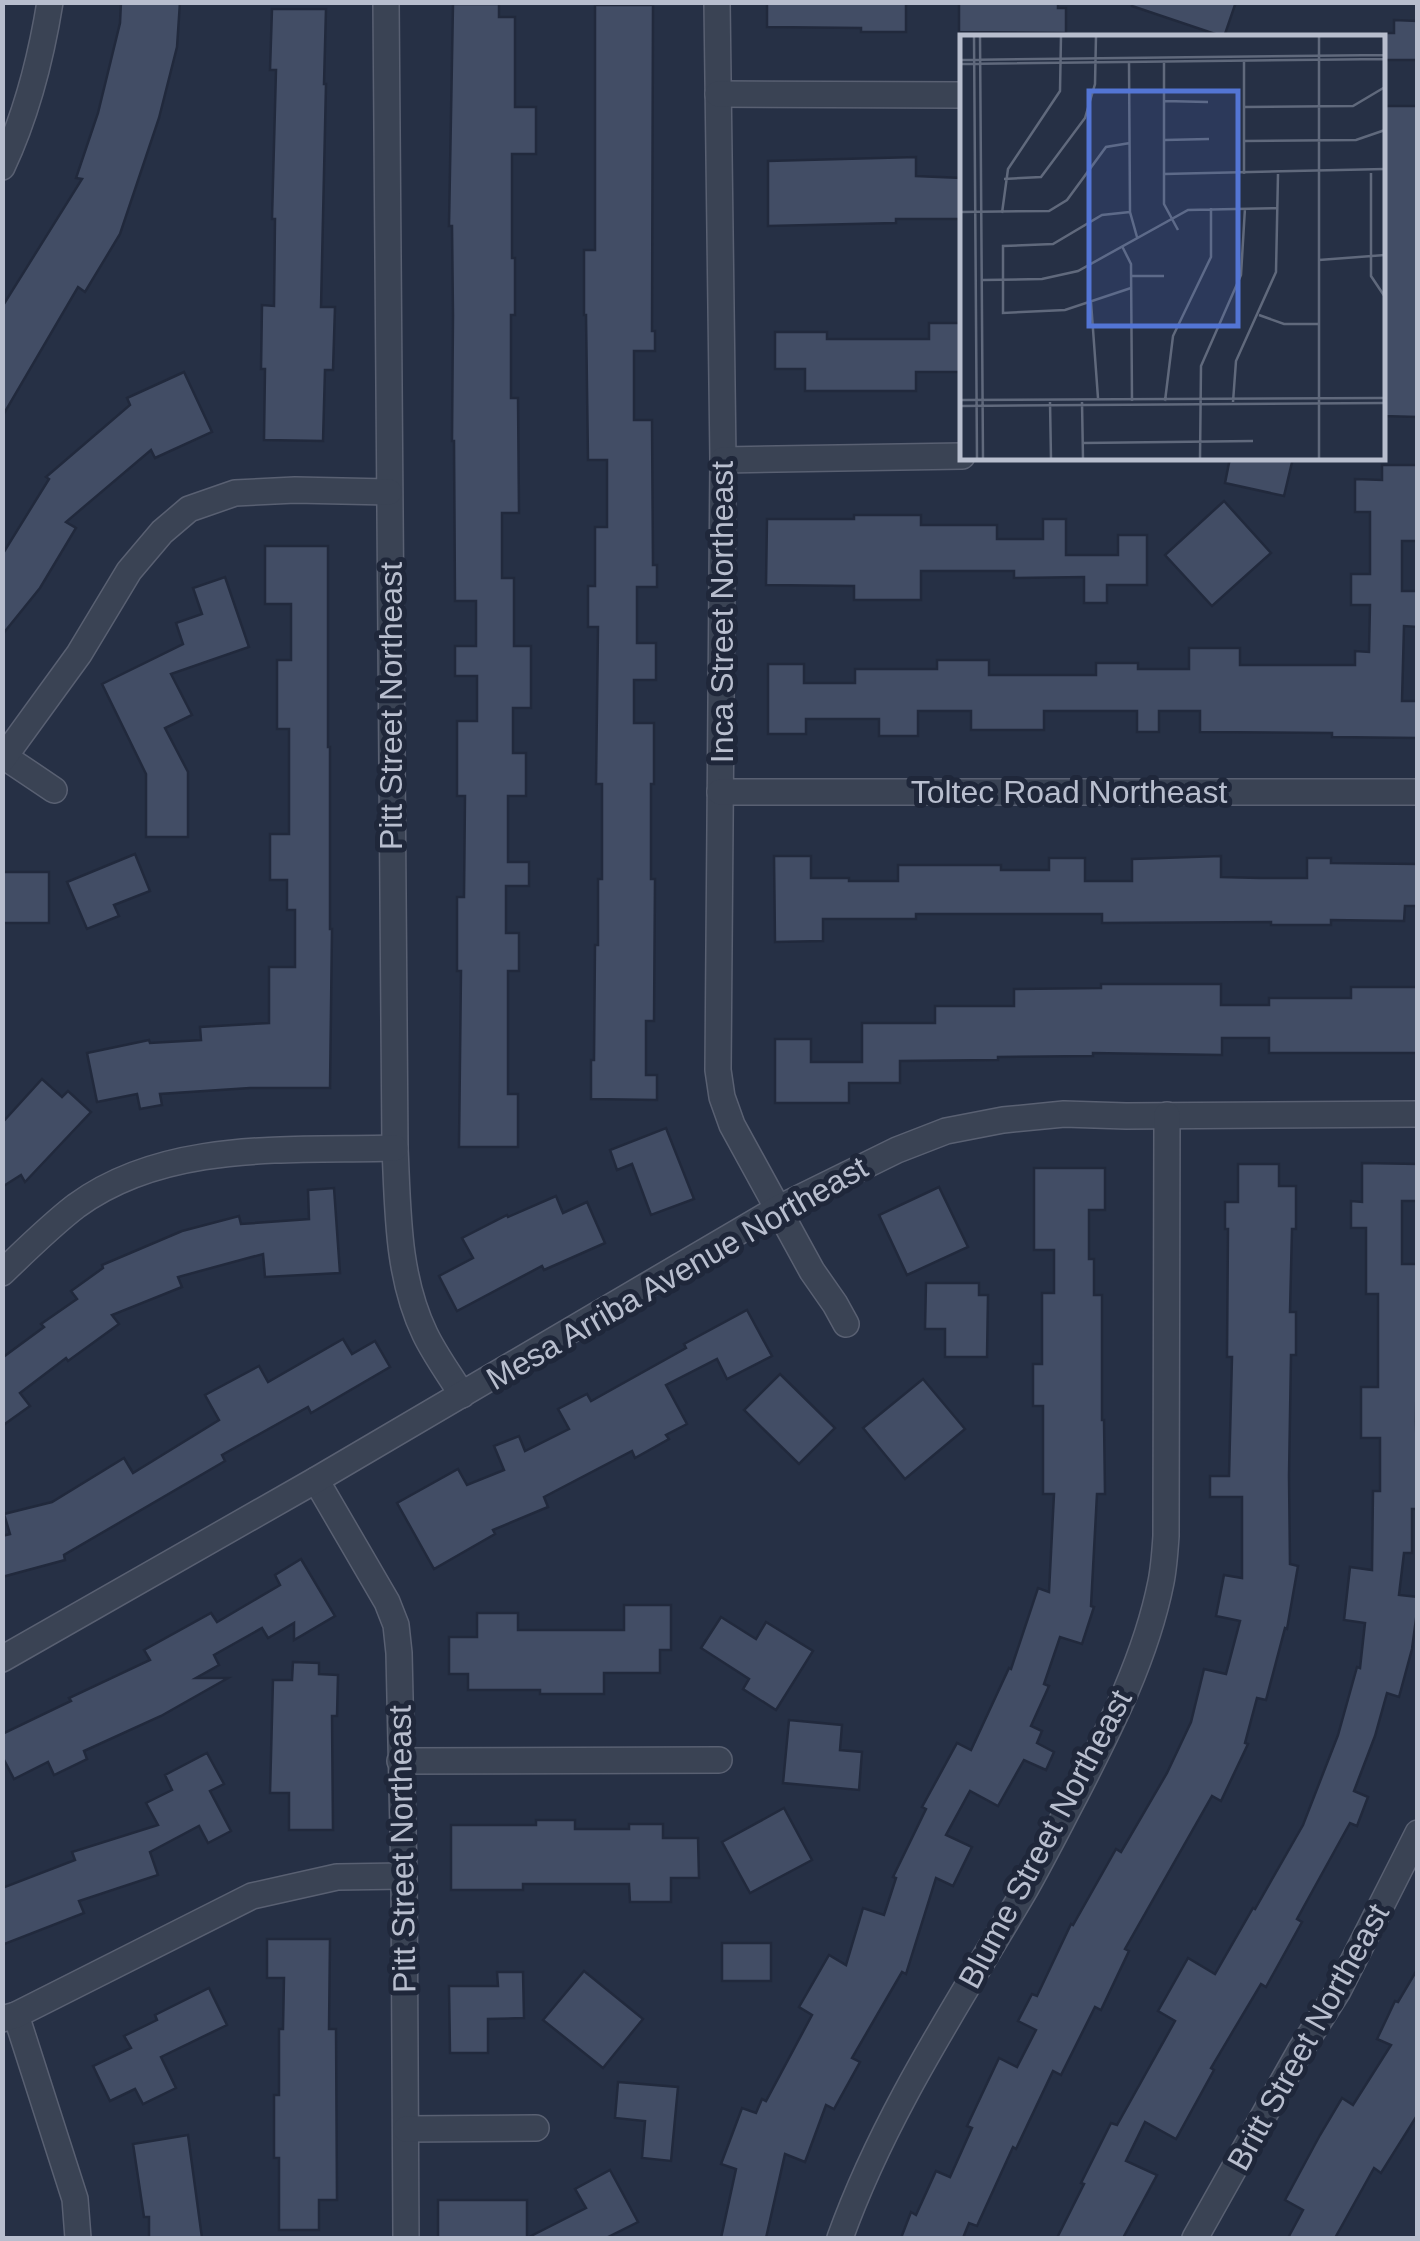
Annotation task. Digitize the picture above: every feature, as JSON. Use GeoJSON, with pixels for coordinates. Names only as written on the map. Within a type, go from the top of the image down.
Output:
{"type":"FeatureCollection","features":[{"type":"Feature","properties":{"kind":"street"},"geometry":{"type":"LineString","coordinates":[[2,167],[43,48],[50,2]]}},
{"type":"Feature","properties":{"kind":"street","name":"Pitt Street Northeast"},"geometry":{"type":"LineString","coordinates":[[386,2],[394,1148],[400,1250],[410,1292],[425,1334],[462,1395]]}},
{"type":"Feature","properties":{"kind":"street","name":"Inca Street Northeast"},"geometry":{"type":"LineString","coordinates":[[717,2],[723,460],[718,1070],[722,1098],[732,1125],[846,1324]]}},
{"type":"Feature","properties":{"kind":"street"},"geometry":{"type":"LineString","coordinates":[[718,94],[960,95]]}},
{"type":"Feature","properties":{"kind":"street"},"geometry":{"type":"LineString","coordinates":[[723,460],[960,456]]}},
{"type":"Feature","properties":{"kind":"street"},"geometry":{"type":"LineString","coordinates":[[54,790],[4,759],[79,654],[129,571],[162,532],[190,509],[235,493],[389,492]]}},
{"type":"Feature","properties":{"kind":"street","name":"Toltec Road Northeast"},"geometry":{"type":"LineString","coordinates":[[720,792],[1418,792]]}},
{"type":"Feature","properties":{"kind":"street","name":"Mesa Arriba Avenue Northeast"},"geometry":{"type":"LineString","coordinates":[[2,1659],[777,1209],[897,1150],[946,1131],[1064,1114],[1418,1114]]}},
{"type":"Feature","properties":{"kind":"street","name":"Blume Street Northeast"},"geometry":{"type":"LineString","coordinates":[[840,2238],[894,2114],[1024,1892],[1119,1707],[1144,1644],[1162,1580],[1166,1536],[1167,1115]]}},
{"type":"Feature","properties":{"kind":"street"},"geometry":{"type":"LineString","coordinates":[[2,1273],[78,1205],[153,1168],[242,1152],[394,1148]]}},
{"type":"Feature","properties":{"kind":"street","name":"Pitt Street Northeast"},"geometry":{"type":"LineString","coordinates":[[316,1480],[387,1602],[396,1626],[404,1876],[406,2238]]}},
{"type":"Feature","properties":{"kind":"street"},"geometry":{"type":"LineString","coordinates":[[400,1760],[719,1760]]}},
{"type":"Feature","properties":{"kind":"street","name":"Britt Street Northeast"},"geometry":{"type":"LineString","coordinates":[[1194,2238],[1338,1991],[1418,1833]]}},
{"type":"Feature","properties":{"kind":"street"},"geometry":{"type":"LineString","coordinates":[[78,2238],[75,2199],[9,2017],[252,1896],[337,1877],[404,1876]]}},
{"type":"Feature","properties":{"kind":"street"},"geometry":{"type":"LineString","coordinates":[[406,2129],[536,2128]]}},
{"type":"Feature","properties":{"kind":"building"},"geometry":{"type":"Polygon","coordinates":[[[121,2],[180,2],[177,47],[159,118],[120,234],[85,292],[78,287],[2,417],[2,307],[82,179],[76,178],[98,113],[120,23],[121,2]]]}},
{"type":"Feature","properties":{"kind":"building"},"geometry":{"type":"Polygon","coordinates":[[[767,2],[906,2],[906,32],[767,27],[767,2]]]}},
{"type":"Feature","properties":{"kind":"building"},"geometry":{"type":"Polygon","coordinates":[[[959,2],[1058,2],[1058,8],[1066,8],[1066,33],[959,32],[959,2]]]}},
{"type":"Feature","properties":{"kind":"building"},"geometry":{"type":"Polygon","coordinates":[[[1132,2],[1236,2],[1225,35],[1132,6],[1132,2]]]}},
{"type":"Feature","properties":{"kind":"building"},"geometry":{"type":"Polygon","coordinates":[[[453,4],[499,4],[499,17],[515,17],[515,107],[536,107],[536,154],[512,154],[515,315],[511,315],[511,398],[518,398],[519,513],[502,513],[502,578],[514,578],[514,646],[531,646],[531,708],[513,708],[513,753],[526,753],[526,796],[508,796],[508,862],[529,862],[529,886],[506,886],[506,933],[519,933],[519,971],[508,971],[508,1094],[518,1094],[518,1147],[459,1147],[461,971],[457,971],[457,897],[464,897],[465,796],[457,796],[457,721],[477,721],[477,676],[455,676],[455,646],[476,646],[476,601],[455,601],[449,226],[453,4]]]}},
{"type":"Feature","properties":{"kind":"building"},"geometry":{"type":"Polygon","coordinates":[[[595,5],[653,5],[655,351],[634,351],[634,420],[652,420],[653,565],[657,565],[657,587],[637,587],[637,643],[656,643],[656,680],[634,680],[634,723],[654,723],[654,1021],[646,1021],[646,1075],[657,1075],[657,1100],[591,1099],[598,879],[602,879],[602,784],[596,784],[598,627],[588,627],[588,586],[595,586],[595,527],[607,527],[607,460],[588,460],[584,315],[584,250],[595,250],[595,5]]]}},
{"type":"Feature","properties":{"kind":"building"},"geometry":{"type":"Polygon","coordinates":[[[272,9],[326,9],[321,307],[335,307],[333,370],[325,370],[323,441],[264,440],[262,305],[274,306],[276,70],[270,70],[272,9]]]}},
{"type":"Feature","properties":{"kind":"building"},"geometry":{"type":"Polygon","coordinates":[[[1394,20],[1418,21],[1418,60],[1385,60],[1382,33],[1394,33],[1394,20]]]}},
{"type":"Feature","properties":{"kind":"building"},"geometry":{"type":"Polygon","coordinates":[[[1385,106],[1418,106],[1418,417],[1385,416],[1385,106]]]}},
{"type":"Feature","properties":{"kind":"building"},"geometry":{"type":"Polygon","coordinates":[[[916,157],[916,176],[960,178],[960,219],[768,226],[768,161],[916,157]]]}},
{"type":"Feature","properties":{"kind":"building"},"geometry":{"type":"Polygon","coordinates":[[[929,323],[960,323],[960,372],[916,372],[916,391],[805,391],[805,369],[775,369],[775,332],[827,332],[827,339],[929,339],[929,323]]]}},
{"type":"Feature","properties":{"kind":"building"},"geometry":{"type":"Polygon","coordinates":[[[184,372],[212,432],[155,458],[151,450],[66,522],[76,528],[40,588],[2,635],[2,555],[49,479],[46,477],[130,405],[127,398],[184,372]]]}},
{"type":"Feature","properties":{"kind":"building"},"geometry":{"type":"Polygon","coordinates":[[[1230,460],[1293,460],[1284,496],[1225,483],[1230,460]]]}},
{"type":"Feature","properties":{"kind":"building"},"geometry":{"type":"Polygon","coordinates":[[[1382,465],[1418,465],[1418,541],[1402,541],[1402,591],[1418,591],[1418,627],[1404,626],[1402,701],[1418,701],[1418,738],[1200,732],[1200,711],[1159,711],[1159,732],[1137,732],[1137,711],[1044,711],[1044,730],[971,730],[971,711],[918,711],[918,736],[879,736],[879,719],[806,719],[806,734],[768,734],[768,664],[804,664],[804,683],[855,683],[855,669],[937,669],[937,660],[989,660],[989,675],[1096,675],[1096,663],[1138,663],[1138,669],[1189,669],[1189,648],[1240,648],[1240,665],[1355,665],[1355,651],[1369,652],[1370,605],[1351,605],[1351,574],[1370,574],[1370,512],[1355,512],[1355,479],[1382,480],[1382,465]]]}},
{"type":"Feature","properties":{"kind":"building"},"geometry":{"type":"Polygon","coordinates":[[[1224,501],[1271,553],[1212,606],[1165,555],[1224,501]]]}},
{"type":"Feature","properties":{"kind":"building"},"geometry":{"type":"Polygon","coordinates":[[[854,515],[921,515],[921,525],[997,525],[997,539],[1043,539],[1043,519],[1066,519],[1066,555],[1118,555],[1118,535],[1147,535],[1147,585],[1107,585],[1107,603],[1084,603],[1084,577],[1014,578],[1014,571],[921,571],[921,600],[854,600],[854,586],[766,585],[767,519],[854,519],[854,515]]]}},
{"type":"Feature","properties":{"kind":"building"},"geometry":{"type":"Polygon","coordinates":[[[265,546],[328,546],[330,1088],[160,1094],[162,1105],[140,1109],[137,1094],[97,1102],[87,1053],[149,1040],[201,1040],[200,1027],[269,1023],[269,967],[295,967],[295,910],[287,910],[287,880],[270,880],[270,834],[289,834],[289,729],[277,729],[277,660],[291,660],[291,604],[265,604],[265,546]]]}},
{"type":"Feature","properties":{"kind":"building"},"geometry":{"type":"Polygon","coordinates":[[[225,577],[249,647],[171,674],[192,715],[165,728],[188,772],[188,837],[146,837],[146,774],[102,684],[183,644],[176,623],[202,614],[193,588],[225,577]]]}},
{"type":"Feature","properties":{"kind":"building"},"geometry":{"type":"Polygon","coordinates":[[[135,854],[150,891],[114,905],[119,916],[87,929],[67,882],[135,854]]]}},
{"type":"Feature","properties":{"kind":"building"},"geometry":{"type":"Polygon","coordinates":[[[774,856],[811,856],[811,878],[849,881],[898,881],[898,865],[1001,865],[1001,870],[1049,870],[1049,858],[1085,858],[1085,881],[1132,881],[1132,859],[1221,856],[1221,877],[1260,878],[1307,878],[1307,858],[1331,858],[1331,863],[1418,864],[1418,906],[1405,906],[1404,921],[1331,920],[1331,925],[1102,923],[1102,914],[916,914],[916,919],[823,919],[823,941],[775,942],[774,856]]]}},
{"type":"Feature","properties":{"kind":"building"},"geometry":{"type":"Polygon","coordinates":[[[2,872],[49,872],[49,923],[2,923],[2,872]]]}},
{"type":"Feature","properties":{"kind":"building"},"geometry":{"type":"Polygon","coordinates":[[[1101,984],[1221,984],[1221,1005],[1269,1005],[1269,998],[1351,998],[1351,987],[1418,987],[1418,1053],[1269,1053],[1269,1038],[1222,1038],[1222,1055],[1093,1053],[998,1060],[900,1061],[900,1083],[849,1083],[849,1103],[775,1103],[775,1039],[811,1039],[811,1062],[862,1062],[862,1023],[935,1023],[935,1006],[1014,1006],[1014,989],[1101,988],[1101,984]]]}},
{"type":"Feature","properties":{"kind":"building"},"geometry":{"type":"Polygon","coordinates":[[[42,1079],[62,1097],[68,1091],[91,1112],[25,1182],[21,1175],[2,1187],[2,1123],[42,1079]]]}},
{"type":"Feature","properties":{"kind":"building"},"geometry":{"type":"Polygon","coordinates":[[[666,1128],[694,1199],[651,1215],[632,1164],[617,1170],[610,1150],[666,1128]]]}},
{"type":"Feature","properties":{"kind":"building"},"geometry":{"type":"Polygon","coordinates":[[[1362,1163],[1418,1164],[1418,1201],[1402,1201],[1402,1264],[1418,1264],[1418,1509],[1412,1509],[1412,1553],[1404,1553],[1399,1595],[1418,1597],[1418,1604],[1412,1649],[1399,1697],[1387,1693],[1354,1791],[1368,1797],[1357,1826],[1350,1823],[1297,1919],[1302,1922],[1266,1987],[1261,1984],[1211,2068],[1214,2070],[1176,2139],[1145,2122],[1126,2161],[1157,2175],[1123,2238],[1057,2238],[1111,2123],[1117,2125],[1175,2021],[1158,2011],[1188,1958],[1215,1974],[1303,1825],[1338,1735],[1357,1667],[1360,1668],[1365,1623],[1344,1620],[1350,1567],[1372,1570],[1373,1491],[1380,1491],[1380,1438],[1361,1438],[1361,1387],[1378,1387],[1378,1294],[1366,1294],[1366,1228],[1351,1228],[1351,1201],[1362,1202],[1362,1163]]]}},
{"type":"Feature","properties":{"kind":"building"},"geometry":{"type":"Polygon","coordinates":[[[1238,1164],[1279,1164],[1279,1186],[1296,1186],[1290,1312],[1296,1312],[1296,1355],[1291,1355],[1289,1476],[1290,1564],[1298,1566],[1287,1629],[1266,1700],[1257,1698],[1245,1743],[1248,1744],[1221,1801],[1212,1796],[1125,1949],[1129,1951],[1101,2010],[1095,2007],[1061,2075],[1053,2071],[977,2226],[969,2223],[963,2238],[901,2238],[911,2212],[916,2215],[936,2171],[950,2177],[972,2128],[967,2126],[999,2058],[1017,2067],[1036,2030],[1018,2021],[1032,1994],[1037,1996],[1071,1924],[1116,1849],[1121,1852],[1167,1773],[1191,1722],[1204,1669],[1226,1674],[1240,1621],[1216,1616],[1224,1575],[1242,1578],[1242,1497],[1210,1497],[1210,1476],[1229,1476],[1232,1357],[1227,1357],[1225,1202],[1238,1202],[1238,1164]]]}},
{"type":"Feature","properties":{"kind":"building"},"geometry":{"type":"Polygon","coordinates":[[[1034,1168],[1105,1168],[1105,1210],[1089,1210],[1089,1259],[1094,1259],[1094,1295],[1102,1295],[1105,1494],[1097,1494],[1091,1606],[1094,1607],[1082,1644],[1060,1637],[1044,1684],[1049,1686],[1031,1726],[1042,1731],[1037,1743],[1054,1752],[1046,1770],[1024,1760],[998,1806],[970,1791],[946,1835],[972,1847],[953,1886],[936,1878],[906,1974],[902,1972],[852,2058],[860,2062],[834,2109],[826,2105],[805,2162],[785,2154],[766,2238],[721,2238],[736,2169],[721,2164],[742,2108],[756,2113],[762,2099],[766,2101],[812,2015],[799,2007],[829,1955],[846,1965],[863,1908],[884,1915],[896,1878],[893,1877],[926,1809],[922,1807],[957,1743],[971,1750],[1011,1669],[1038,1588],[1049,1592],[1054,1494],[1043,1494],[1043,1406],[1033,1406],[1033,1364],[1042,1364],[1042,1293],[1054,1293],[1054,1250],[1034,1250],[1034,1168]]]}},
{"type":"Feature","properties":{"kind":"building"},"geometry":{"type":"Polygon","coordinates":[[[939,1187],[968,1247],[907,1275],[879,1215],[939,1187]]]}},
{"type":"Feature","properties":{"kind":"building"},"geometry":{"type":"Polygon","coordinates":[[[334,1188],[340,1273],[265,1277],[263,1254],[178,1277],[182,1287],[112,1315],[119,1324],[20,1393],[30,1406],[2,1426],[2,1358],[77,1299],[71,1291],[102,1265],[182,1231],[239,1216],[241,1224],[309,1219],[308,1190],[334,1188]]]}},
{"type":"Feature","properties":{"kind":"building"},"geometry":{"type":"Polygon","coordinates":[[[556,1196],[563,1213],[587,1202],[605,1243],[544,1270],[542,1266],[457,1311],[439,1276],[473,1258],[462,1238],[556,1196]]]}},
{"type":"Feature","properties":{"kind":"building"},"geometry":{"type":"Polygon","coordinates":[[[926,1283],[979,1283],[979,1295],[988,1295],[987,1357],[945,1357],[945,1329],[925,1329],[926,1283]]]}},
{"type":"Feature","properties":{"kind":"building"},"geometry":{"type":"Polygon","coordinates":[[[747,1310],[772,1356],[727,1379],[717,1359],[666,1385],[687,1424],[666,1435],[669,1439],[635,1458],[632,1451],[544,1497],[548,1507],[493,1530],[495,1534],[434,1569],[397,1503],[458,1469],[467,1485],[504,1470],[494,1446],[519,1436],[525,1451],[569,1429],[558,1409],[587,1394],[591,1401],[747,1310]]]}},
{"type":"Feature","properties":{"kind":"building"},"geometry":{"type":"Polygon","coordinates":[[[343,1339],[352,1354],[375,1341],[390,1367],[311,1413],[308,1407],[222,1455],[225,1461],[64,1555],[65,1560],[2,1577],[2,1536],[10,1534],[4,1514],[52,1502],[124,1458],[133,1473],[219,1420],[205,1395],[259,1366],[268,1382],[343,1339]]]}},
{"type":"Feature","properties":{"kind":"building"},"geometry":{"type":"Polygon","coordinates":[[[780,1374],[835,1428],[799,1464],[744,1410],[780,1374]]]}},
{"type":"Feature","properties":{"kind":"building"},"geometry":{"type":"Polygon","coordinates":[[[923,1379],[965,1429],[905,1479],[863,1428],[923,1379]]]}},
{"type":"Feature","properties":{"kind":"building"},"geometry":{"type":"Polygon","coordinates":[[[301,1559],[335,1616],[294,1640],[294,1623],[268,1638],[262,1628],[214,1655],[219,1665],[196,1678],[228,1678],[161,1716],[84,1751],[87,1759],[54,1775],[48,1762],[14,1779],[2,1756],[2,1734],[150,1660],[144,1650],[211,1613],[217,1622],[280,1585],[275,1575],[301,1559]]]}},
{"type":"Feature","properties":{"kind":"building"},"geometry":{"type":"Polygon","coordinates":[[[624,1605],[671,1605],[671,1650],[660,1650],[660,1673],[604,1673],[604,1694],[468,1690],[468,1674],[449,1674],[449,1637],[477,1637],[477,1613],[518,1613],[518,1630],[624,1630],[624,1605]]]}},
{"type":"Feature","properties":{"kind":"building"},"geometry":{"type":"Polygon","coordinates":[[[721,1617],[756,1639],[766,1622],[813,1651],[776,1710],[743,1689],[749,1679],[701,1648],[721,1617]]]}},
{"type":"Feature","properties":{"kind":"building"},"geometry":{"type":"Polygon","coordinates":[[[293,1662],[319,1663],[319,1674],[338,1675],[337,1716],[332,1716],[333,1830],[289,1830],[289,1793],[270,1793],[273,1680],[292,1680],[293,1662]]]}},
{"type":"Feature","properties":{"kind":"building"},"geometry":{"type":"Polygon","coordinates":[[[789,1720],[842,1725],[840,1750],[862,1752],[859,1790],[783,1783],[789,1720]]]}},
{"type":"Feature","properties":{"kind":"building"},"geometry":{"type":"Polygon","coordinates":[[[207,1753],[224,1784],[210,1791],[231,1831],[208,1843],[199,1826],[150,1852],[158,1875],[79,1901],[84,1913],[2,1945],[2,1888],[75,1860],[72,1852],[158,1825],[146,1803],[172,1790],[165,1775],[207,1753]]]}},
{"type":"Feature","properties":{"kind":"building"},"geometry":{"type":"Polygon","coordinates":[[[784,1808],[812,1860],[750,1893],[722,1842],[784,1808]]]}},
{"type":"Feature","properties":{"kind":"building"},"geometry":{"type":"Polygon","coordinates":[[[536,1820],[575,1820],[575,1829],[629,1829],[629,1824],[663,1824],[663,1838],[698,1838],[699,1878],[671,1878],[671,1902],[630,1902],[629,1884],[523,1884],[523,1890],[451,1890],[451,1825],[536,1825],[536,1820]]]}},
{"type":"Feature","properties":{"kind":"building"},"geometry":{"type":"Polygon","coordinates":[[[267,1939],[330,1939],[329,2029],[336,2029],[337,2200],[319,2200],[319,2230],[279,2230],[274,2095],[279,2095],[284,1978],[267,1978],[267,1939]]]}},
{"type":"Feature","properties":{"kind":"building"},"geometry":{"type":"Polygon","coordinates":[[[722,1943],[771,1943],[771,1981],[722,1981],[722,1943]]]}},
{"type":"Feature","properties":{"kind":"building"},"geometry":{"type":"Polygon","coordinates":[[[1418,1968],[1418,2114],[1381,2173],[1374,2168],[1335,2238],[1288,2238],[1303,2210],[1285,2200],[1342,2098],[1353,2105],[1391,2045],[1377,2039],[1395,2001],[1398,2002],[1418,1968]]]}},
{"type":"Feature","properties":{"kind":"building"},"geometry":{"type":"Polygon","coordinates":[[[584,1971],[643,2019],[603,2068],[543,2020],[584,1971]]]}},
{"type":"Feature","properties":{"kind":"building"},"geometry":{"type":"Polygon","coordinates":[[[497,1972],[523,1972],[524,2018],[488,2019],[488,2053],[450,2053],[449,1986],[498,1986],[497,1972]]]}},
{"type":"Feature","properties":{"kind":"building"},"geometry":{"type":"Polygon","coordinates":[[[209,1988],[227,2025],[161,2057],[176,2088],[143,2104],[135,2089],[110,2101],[93,2066],[131,2048],[124,2036],[157,2020],[155,2015],[209,1988]]]}},
{"type":"Feature","properties":{"kind":"building"},"geometry":{"type":"Polygon","coordinates":[[[618,2082],[678,2087],[671,2161],[642,2158],[645,2121],[615,2118],[618,2082]]]}},
{"type":"Feature","properties":{"kind":"building"},"geometry":{"type":"Polygon","coordinates":[[[188,2135],[202,2238],[149,2238],[149,2217],[144,2217],[133,2144],[188,2135]]]}},
{"type":"Feature","properties":{"kind":"building"},"geometry":{"type":"Polygon","coordinates":[[[610,2170],[638,2222],[606,2238],[527,2238],[586,2208],[575,2189],[610,2170]]]}},
{"type":"Feature","properties":{"kind":"building"},"geometry":{"type":"Polygon","coordinates":[[[438,2200],[527,2200],[527,2238],[438,2238],[438,2200]]]}}]}
